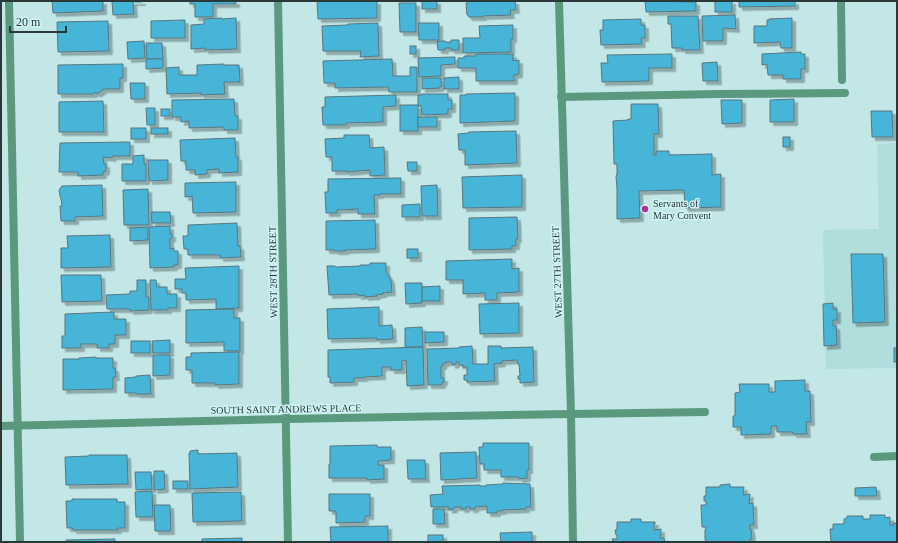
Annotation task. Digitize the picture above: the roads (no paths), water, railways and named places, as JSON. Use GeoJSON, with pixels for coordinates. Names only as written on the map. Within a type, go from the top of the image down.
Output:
{"type":"FeatureCollection","features":[{"type":"Feature","properties":{"kind":"street"},"geometry":{"type":"LineString","coordinates":[[9,1],[20,542]]}},
{"type":"Feature","properties":{"kind":"street","name":"WEST 28TH STREET"},"geometry":{"type":"LineString","coordinates":[[278,1],[288,542]]}},
{"type":"Feature","properties":{"kind":"street","name":"WEST 27TH STREET"},"geometry":{"type":"LineString","coordinates":[[559,1],[571,414],[573,542]]}},
{"type":"Feature","properties":{"kind":"street"},"geometry":{"type":"LineString","coordinates":[[841,1],[842,80]]}},
{"type":"Feature","properties":{"kind":"street"},"geometry":{"type":"LineString","coordinates":[[562,97],[845,93]]}},
{"type":"Feature","properties":{"kind":"street","name":"SOUTH SAINT ANDREWS PLACE"},"geometry":{"type":"LineString","coordinates":[[1,426],[286,419],[705,412]]}},
{"type":"Feature","properties":{"kind":"street"},"geometry":{"type":"LineString","coordinates":[[874,457],[897,456]]}},
{"type":"Feature","properties":{"kind":"place","name":"Servants of Mary Convent"},"geometry":{"type":"Point","coordinates":[645,209]}}]}
